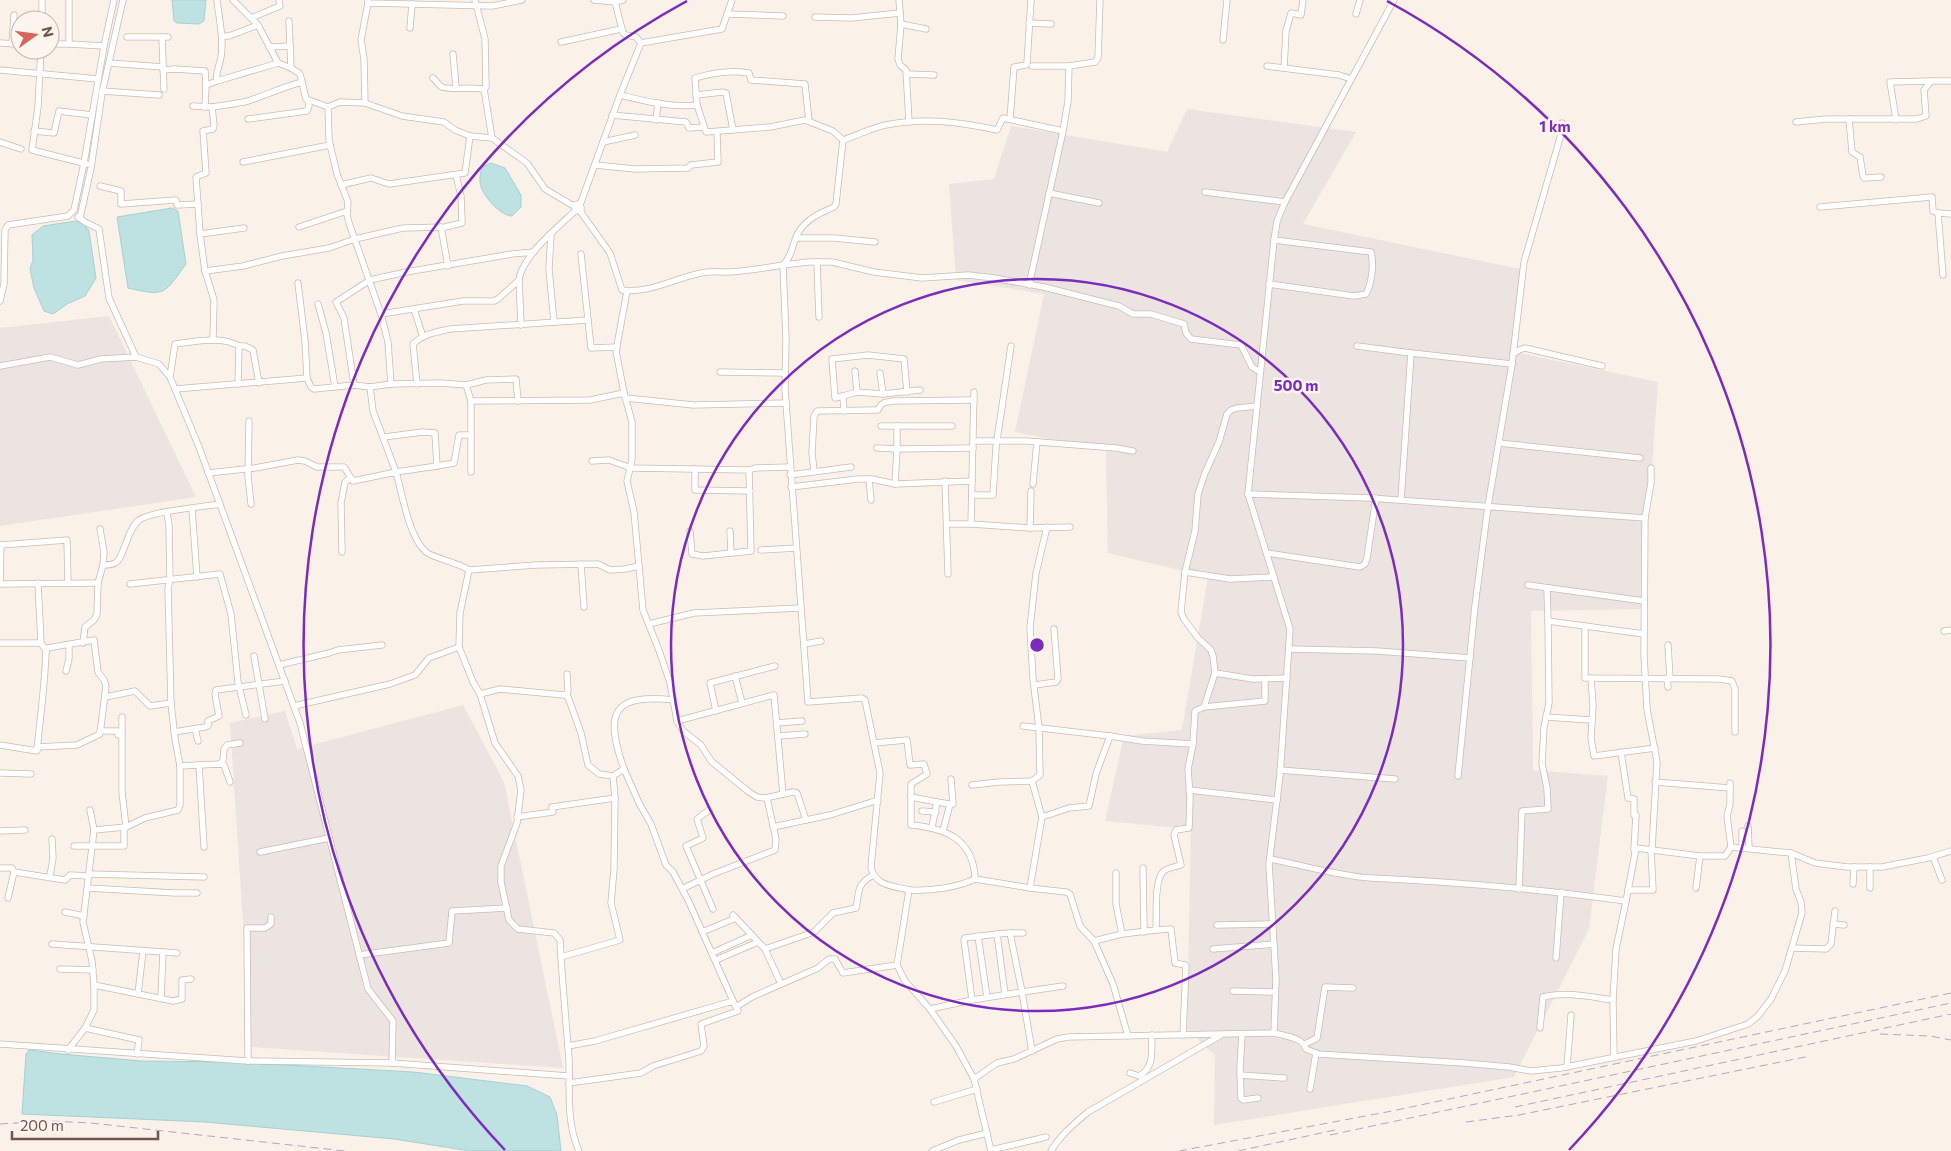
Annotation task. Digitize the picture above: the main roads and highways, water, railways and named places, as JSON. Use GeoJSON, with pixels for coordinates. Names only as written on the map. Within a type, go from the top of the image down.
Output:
{"type":"FeatureCollection","features":[{"type":"Feature","properties":{"kind":"water"},"geometry":{"type":"Polygon","coordinates":[[[172,0],[206,0],[204,21],[199,24],[177,23],[174,21],[172,0]]]}},
{"type":"Feature","properties":{"kind":"water"},"geometry":{"type":"Polygon","coordinates":[[[491,163],[505,168],[521,195],[521,207],[512,216],[503,213],[494,206],[481,187],[482,167],[491,163]]]}},
{"type":"Feature","properties":{"kind":"water"},"geometry":{"type":"Polygon","coordinates":[[[172,208],[178,211],[186,264],[173,282],[163,291],[150,292],[128,288],[117,217],[172,208]]]}},
{"type":"Feature","properties":{"kind":"water"},"geometry":{"type":"Polygon","coordinates":[[[76,221],[84,224],[89,231],[96,278],[85,296],[67,304],[53,314],[44,311],[34,288],[30,269],[33,260],[32,235],[43,226],[76,221]]]}},
{"type":"Feature","properties":{"kind":"water"},"geometry":{"type":"Polygon","coordinates":[[[29,1050],[141,1061],[230,1062],[414,1072],[527,1086],[550,1097],[557,1115],[561,1151],[470,1151],[394,1139],[205,1122],[22,1114],[26,1054],[29,1050]]]}},
{"type":"Feature","properties":{"kind":"railway"},"geometry":{"type":"LineString","coordinates":[[1179,1151],[1392,1111],[1951,993]]}},
{"type":"Feature","properties":{"kind":"railway"},"geometry":{"type":"LineString","coordinates":[[1330,1135],[1951,1003]]}},
{"type":"Feature","properties":{"kind":"railway"},"geometry":{"type":"LineString","coordinates":[[1515,1107],[1951,1014]]}},
{"type":"Feature","properties":{"kind":"railway"},"geometry":{"type":"LineString","coordinates":[[1880,1034],[1930,1036],[1951,1040]]}},
{"type":"Feature","properties":{"kind":"railway"},"geometry":{"type":"LineString","coordinates":[[1466,1122],[1519,1115],[1810,1056]]}},
{"type":"Feature","properties":{"kind":"railway"},"geometry":{"type":"LineString","coordinates":[[0,1124],[50,1121],[91,1123],[345,1151]]}},
{"type":"Feature","properties":{"kind":"railway"},"geometry":{"type":"LineString","coordinates":[[1238,1151],[1335,1130]]}}]}
